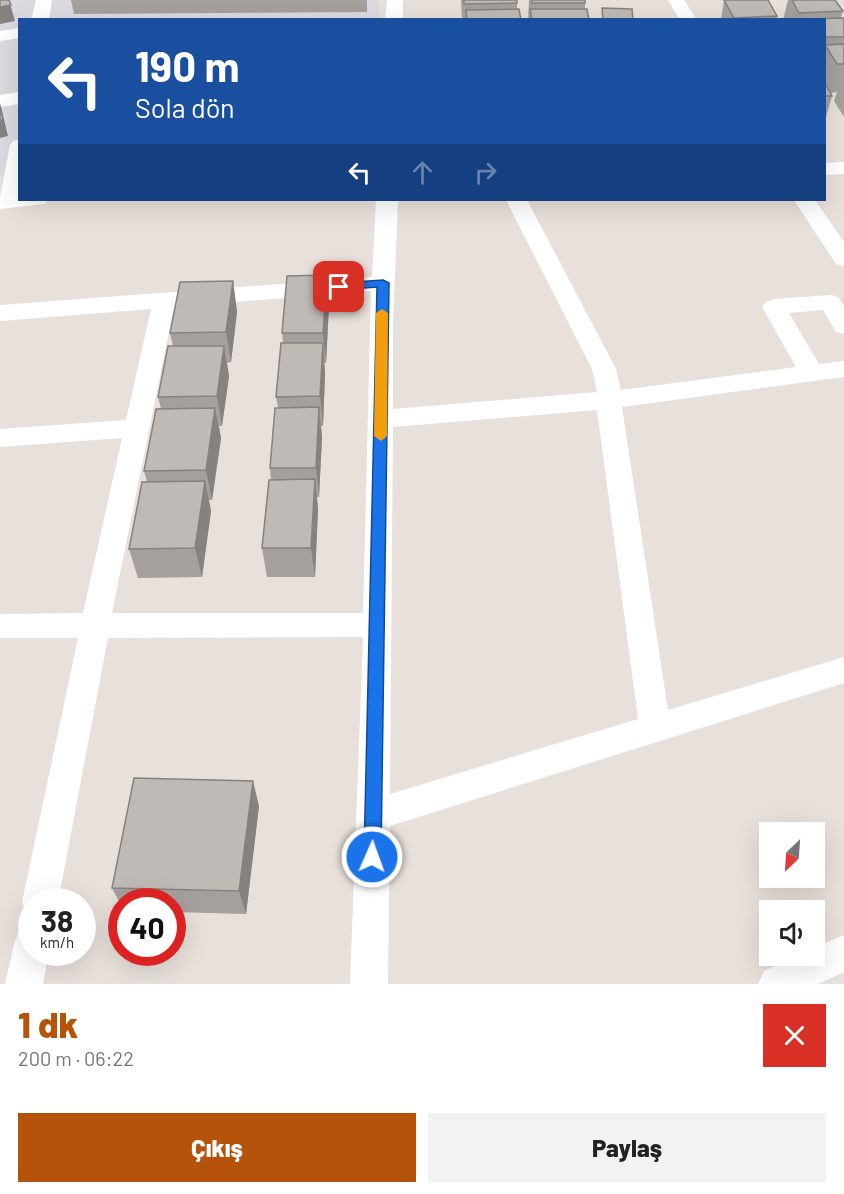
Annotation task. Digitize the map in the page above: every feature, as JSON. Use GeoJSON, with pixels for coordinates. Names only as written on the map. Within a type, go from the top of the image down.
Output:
{"type":"FeatureCollection","features":[{"type":"Feature","properties":{"kind":"street"},"geometry":{"type":"LineString","coordinates":[[40,18],[44,0]]}},
{"type":"Feature","properties":{"kind":"street"},"geometry":{"type":"LineString","coordinates":[[394,18],[395,0]]}},
{"type":"Feature","properties":{"kind":"street"},"geometry":{"type":"LineString","coordinates":[[676,0],[687,18]]}},
{"type":"Feature","properties":{"kind":"street"},"geometry":{"type":"LineString","coordinates":[[0,36],[18,33]]}},
{"type":"Feature","properties":{"kind":"street"},"geometry":{"type":"LineString","coordinates":[[0,101],[18,98]]}},
{"type":"Feature","properties":{"kind":"street"},"geometry":{"type":"LineString","coordinates":[[18,153],[5,203],[26,201]]}},
{"type":"Feature","properties":{"kind":"street"},"geometry":{"type":"LineString","coordinates":[[826,169],[844,168]]}},
{"type":"Feature","properties":{"kind":"street"},"geometry":{"type":"LineString","coordinates":[[369,984],[378,625],[383,283],[387,201]]}},
{"type":"Feature","properties":{"kind":"street"},"geometry":{"type":"LineString","coordinates":[[517,201],[604,369],[609,386],[610,423],[655,728]]}},
{"type":"Feature","properties":{"kind":"street"},"geometry":{"type":"LineString","coordinates":[[806,201],[844,259]]}},
{"type":"Feature","properties":{"kind":"street"},"geometry":{"type":"LineString","coordinates":[[0,313],[383,283]]}},
{"type":"Feature","properties":{"kind":"street"},"geometry":{"type":"LineString","coordinates":[[43,888],[164,300]]}},
{"type":"Feature","properties":{"kind":"street"},"geometry":{"type":"LineString","coordinates":[[811,372],[774,307],[830,302],[844,326]]}},
{"type":"Feature","properties":{"kind":"street"},"geometry":{"type":"LineString","coordinates":[[381,419],[609,400],[844,369]]}},
{"type":"Feature","properties":{"kind":"street"},"geometry":{"type":"LineString","coordinates":[[0,438],[137,428]]}},
{"type":"Feature","properties":{"kind":"street"},"geometry":{"type":"LineString","coordinates":[[0,626],[378,625]]}},
{"type":"Feature","properties":{"kind":"street"},"geometry":{"type":"LineString","coordinates":[[374,815],[844,670]]}},
{"type":"Feature","properties":{"kind":"street"},"geometry":{"type":"LineString","coordinates":[[777,984],[844,953]]}},
{"type":"Feature","properties":{"kind":"street"},"geometry":{"type":"LineString","coordinates":[[24,984],[28,966]]}},
{"type":"Feature","properties":{"kind":"shaded area"},"geometry":{"type":"Polygon","coordinates":[[[0,0],[379,0],[378,18],[18,18],[18,176],[0,177],[0,0]]]}},
{"type":"Feature","properties":{"kind":"building"},"geometry":{"type":"Polygon","coordinates":[[[0,0],[9,0],[11,5],[0,7],[0,0]]]}},
{"type":"Feature","properties":{"kind":"building"},"geometry":{"type":"Polygon","coordinates":[[[464,0],[517,0],[517,3],[464,4],[464,0]]]}},
{"type":"Feature","properties":{"kind":"building"},"geometry":{"type":"Polygon","coordinates":[[[532,0],[585,0],[585,3],[532,3],[532,0]]]}},
{"type":"Feature","properties":{"kind":"building"},"geometry":{"type":"Polygon","coordinates":[[[724,0],[768,0],[777,16],[734,18],[724,0]]]}},
{"type":"Feature","properties":{"kind":"building"},"geometry":{"type":"Polygon","coordinates":[[[792,0],[835,0],[843,11],[799,13],[792,0]]]}},
{"type":"Feature","properties":{"kind":"building"},"geometry":{"type":"Polygon","coordinates":[[[602,8],[632,9],[633,18],[603,18],[602,8]]]}},
{"type":"Feature","properties":{"kind":"building"},"geometry":{"type":"Polygon","coordinates":[[[519,9],[521,18],[467,18],[466,10],[519,9]]]}},
{"type":"Feature","properties":{"kind":"building"},"geometry":{"type":"Polygon","coordinates":[[[530,9],[587,9],[589,18],[532,18],[530,9]]]}},
{"type":"Feature","properties":{"kind":"building"},"geometry":{"type":"Polygon","coordinates":[[[826,18],[844,18],[844,37],[826,37],[826,18]]]}},
{"type":"Feature","properties":{"kind":"building"},"geometry":{"type":"Polygon","coordinates":[[[844,44],[844,64],[837,64],[826,45],[844,44]]]}},
{"type":"Feature","properties":{"kind":"building"},"geometry":{"type":"Polygon","coordinates":[[[826,85],[832,96],[826,96],[826,85]]]}},
{"type":"Feature","properties":{"kind":"building"},"geometry":{"type":"Polygon","coordinates":[[[327,275],[323,333],[282,333],[287,276],[327,275]]]}},
{"type":"Feature","properties":{"kind":"building"},"geometry":{"type":"Polygon","coordinates":[[[233,281],[226,332],[170,333],[180,282],[233,281]]]}},
{"type":"Feature","properties":{"kind":"building"},"geometry":{"type":"Polygon","coordinates":[[[281,343],[323,343],[320,396],[276,397],[281,343]]]}},
{"type":"Feature","properties":{"kind":"building"},"geometry":{"type":"Polygon","coordinates":[[[168,346],[224,346],[217,396],[158,397],[168,346]]]}},
{"type":"Feature","properties":{"kind":"building"},"geometry":{"type":"Polygon","coordinates":[[[319,407],[316,468],[270,468],[275,408],[319,407]]]}},
{"type":"Feature","properties":{"kind":"building"},"geometry":{"type":"Polygon","coordinates":[[[215,408],[206,470],[144,471],[156,409],[215,408]]]}},
{"type":"Feature","properties":{"kind":"building"},"geometry":{"type":"Polygon","coordinates":[[[315,479],[311,548],[262,548],[269,480],[315,479]]]}},
{"type":"Feature","properties":{"kind":"building"},"geometry":{"type":"Polygon","coordinates":[[[205,481],[195,548],[129,549],[142,482],[205,481]]]}},
{"type":"Feature","properties":{"kind":"building"},"geometry":{"type":"Polygon","coordinates":[[[134,778],[253,781],[239,891],[112,888],[134,778]]]}},
{"type":"Feature","properties":{"kind":"slow traffic"},"geometry":{"type":"LineString","coordinates":[[381,436],[382,313]]}},
{"type":"Feature","properties":{"kind":"route"},"geometry":{"type":"LineString","coordinates":[[339,287],[383,283],[372,857]]}}]}
